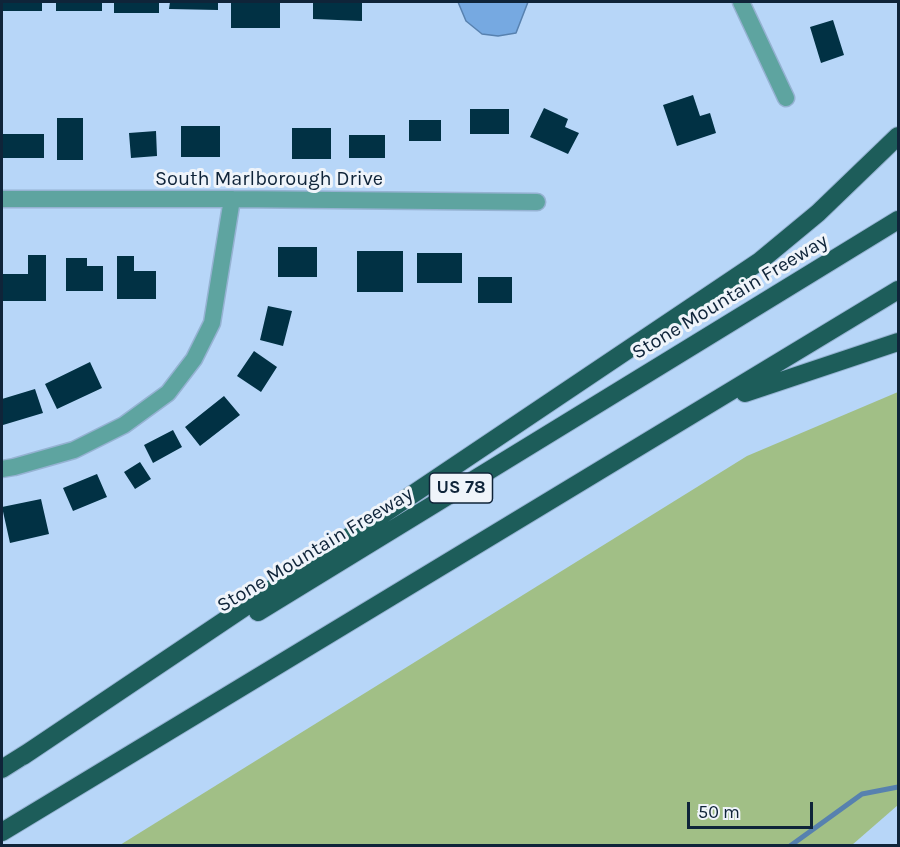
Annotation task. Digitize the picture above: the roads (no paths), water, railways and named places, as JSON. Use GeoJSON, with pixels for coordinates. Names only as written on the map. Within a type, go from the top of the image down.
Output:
{"type":"FeatureCollection","features":[{"type":"Feature","properties":{"kind":"highway"},"geometry":{"type":"LineString","coordinates":[[23,756],[760,261],[818,213],[898,136]]}},
{"type":"Feature","properties":{"kind":"highway","name":"Stone Mountain Freeway"},"geometry":{"type":"LineString","coordinates":[[2,769],[898,220]]}},
{"type":"Feature","properties":{"kind":"highway","name":"US 78"},"geometry":{"type":"LineString","coordinates":[[2,832],[898,290]]}},
{"type":"Feature","properties":{"kind":"highway"},"geometry":{"type":"LineString","coordinates":[[712,404],[898,342]]}},
{"type":"Feature","properties":{"kind":"street"},"geometry":{"type":"LineString","coordinates":[[741,2],[786,98]]}},
{"type":"Feature","properties":{"kind":"street","name":"South Marlborough Drive"},"geometry":{"type":"LineString","coordinates":[[2,199],[537,202]]}},
{"type":"Feature","properties":{"kind":"street"},"geometry":{"type":"LineString","coordinates":[[2,469],[74,450],[124,425],[168,393],[194,359],[212,324],[232,199]]}},
{"type":"Feature","properties":{"kind":"water"},"geometry":{"type":"Polygon","coordinates":[[[458,2],[528,2],[516,33],[498,36],[482,34],[466,21],[458,2]]]}},
{"type":"Feature","properties":{"kind":"waterway"},"geometry":{"type":"LineString","coordinates":[[790,846],[862,794],[898,787]]}}]}
